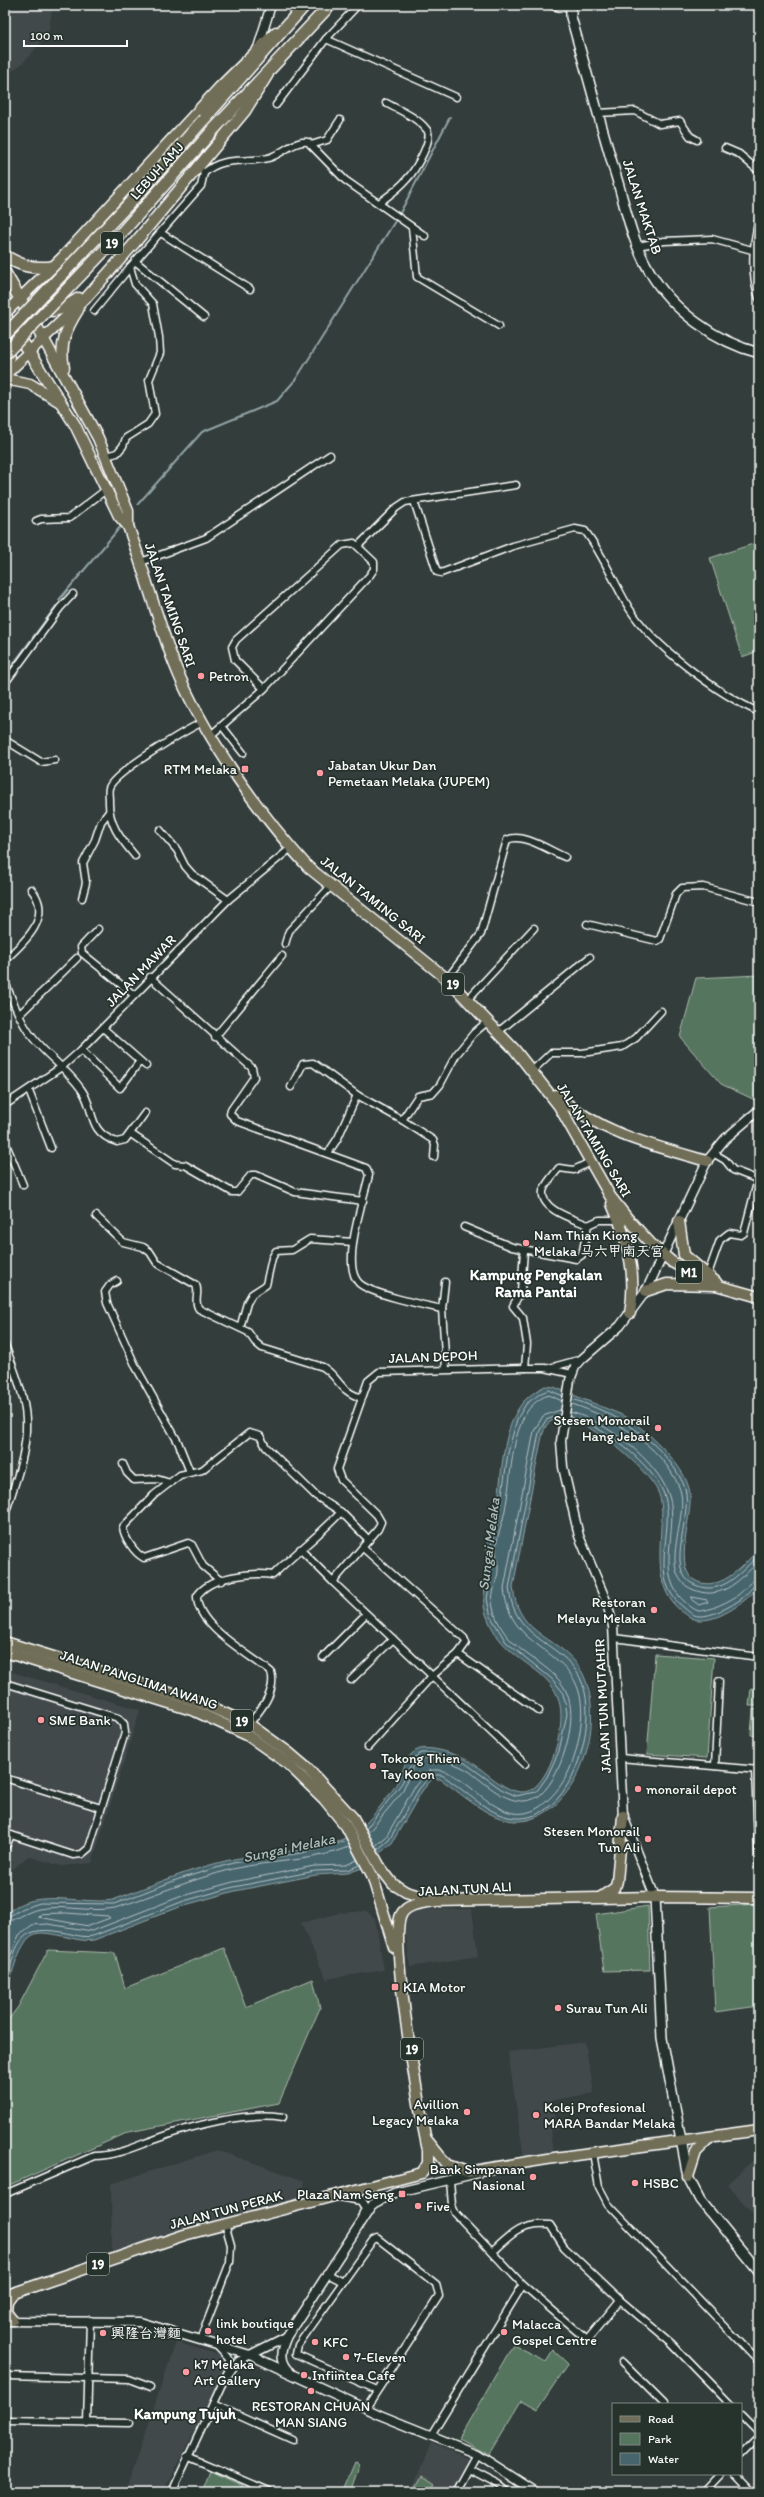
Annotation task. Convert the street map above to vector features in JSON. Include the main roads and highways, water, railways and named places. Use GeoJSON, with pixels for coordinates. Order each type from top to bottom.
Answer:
{"type":"FeatureCollection","features":[{"type":"Feature","properties":{"kind":"highway","name":"LEBUH AMJ"},"geometry":{"type":"LineString","coordinates":[[5,335],[140,192],[305,5]]}},
{"type":"Feature","properties":{"kind":"highway","name":"LEBUH AMJ"},"geometry":{"type":"LineString","coordinates":[[5,354],[124,229],[215,128],[330,5]]}},
{"type":"Feature","properties":{"kind":"highway"},"geometry":{"type":"LineString","coordinates":[[5,256],[18,264],[29,268],[52,267]]}},
{"type":"Feature","properties":{"kind":"highway"},"geometry":{"type":"LineString","coordinates":[[5,273],[43,338]]}},
{"type":"Feature","properties":{"kind":"highway"},"geometry":{"type":"LineString","coordinates":[[5,316],[29,352]]}},
{"type":"Feature","properties":{"kind":"main road","name":"JALAN MAKTAB"},"geometry":{"type":"LineString","coordinates":[[567,6],[638,246],[650,272],[676,304],[719,337],[738,346],[759,353]]}},
{"type":"Feature","properties":{"kind":"main road"},"geometry":{"type":"LineString","coordinates":[[5,313],[64,256],[220,87],[258,49],[296,15]]}},
{"type":"Feature","properties":{"kind":"main road"},"geometry":{"type":"LineString","coordinates":[[5,375],[86,298],[202,170],[245,112],[273,65]]}},
{"type":"Feature","properties":{"kind":"main road"},"geometry":{"type":"LineString","coordinates":[[64,256],[45,296],[46,308],[52,311],[61,309],[96,287]]}},
{"type":"Feature","properties":{"kind":"main road"},"geometry":{"type":"LineString","coordinates":[[65,375],[61,350],[64,339],[68,327],[86,298]]}},
{"type":"Feature","properties":{"kind":"main road","name":"JALAN TAMING SARI"},"geometry":{"type":"LineString","coordinates":[[43,338],[65,375],[106,456],[128,511],[128,526],[174,663],[211,736],[248,792],[291,848],[331,886],[410,947],[447,979],[468,999],[533,1070],[570,1124],[602,1184],[628,1219],[664,1256]]}},
{"type":"Feature","properties":{"kind":"main road"},"geometry":{"type":"LineString","coordinates":[[5,349],[9,357],[5,368]]}},
{"type":"Feature","properties":{"kind":"main road","name":"JALAN TAMING SARI"},"geometry":{"type":"LineString","coordinates":[[29,352],[64,406],[108,489],[119,516],[128,526]]}},
{"type":"Feature","properties":{"kind":"main road"},"geometry":{"type":"LineString","coordinates":[[5,379],[30,384],[64,406]]}},
{"type":"Feature","properties":{"kind":"main road"},"geometry":{"type":"LineString","coordinates":[[541,1081],[567,1105],[600,1127],[638,1142],[710,1157]]}},
{"type":"Feature","properties":{"kind":"main road"},"geometry":{"type":"LineString","coordinates":[[602,1184],[619,1220],[632,1264],[634,1283],[630,1312]]}},
{"type":"Feature","properties":{"kind":"main road"},"geometry":{"type":"LineString","coordinates":[[679,1221],[684,1255],[708,1274],[719,1287]]}},
{"type":"Feature","properties":{"kind":"main road","name":"M1"},"geometry":{"type":"LineString","coordinates":[[664,1256],[682,1268],[719,1287],[759,1297]]}},
{"type":"Feature","properties":{"kind":"main road"},"geometry":{"type":"LineString","coordinates":[[646,1291],[674,1284],[719,1287]]}},
{"type":"Feature","properties":{"kind":"main road","name":"JALAN PANGLIMA AWANG"},"geometry":{"type":"LineString","coordinates":[[5,1642],[199,1702],[249,1724],[288,1752],[308,1769],[355,1820],[380,1867],[398,1888],[436,1901]]}},
{"type":"Feature","properties":{"kind":"main road","name":"JALAN PANGLIMA AWANG"},"geometry":{"type":"LineString","coordinates":[[5,1652],[195,1710],[220,1720],[247,1735],[287,1763],[324,1799],[345,1825],[372,1875],[398,1960]]}},
{"type":"Feature","properties":{"kind":"main road"},"geometry":{"type":"LineString","coordinates":[[601,1898],[615,1888],[617,1881],[623,1816]]}},
{"type":"Feature","properties":{"kind":"main road","name":"JALAN TUN ALI"},"geometry":{"type":"LineString","coordinates":[[425,2137],[398,1960],[398,1928],[401,1914],[409,1907],[436,1901],[655,1897],[759,1898]]}},
{"type":"Feature","properties":{"kind":"main road","name":"JALAN TUN MUTAHIR"},"geometry":{"type":"LineString","coordinates":[[655,1897],[662,2038],[688,2177],[700,2200],[759,2272]]}},
{"type":"Feature","properties":{"kind":"main road"},"geometry":{"type":"LineString","coordinates":[[425,2137],[447,2165],[467,2172],[484,2171],[593,2152],[681,2142],[759,2130]]}},
{"type":"Feature","properties":{"kind":"main road","name":"JALAN TUN PERAK"},"geometry":{"type":"LineString","coordinates":[[8,2295],[184,2235],[422,2173],[428,2163],[425,2137]]}},
{"type":"Feature","properties":{"kind":"main road"},"geometry":{"type":"LineString","coordinates":[[688,2177],[696,2152],[711,2137]]}},
{"type":"Feature","properties":{"kind":"main road"},"geometry":{"type":"LineString","coordinates":[[8,2295],[6,2312],[9,2321]]}},
{"type":"Feature","properties":{"kind":"water","name":"Sungai Melaka"},"geometry":{"type":"Polygon","coordinates":[[[545,1386],[554,1387],[622,1415],[641,1428],[662,1447],[679,1467],[689,1488],[690,1498],[684,1554],[685,1566],[690,1576],[698,1582],[707,1584],[724,1580],[739,1569],[759,1550],[759,1586],[754,1592],[740,1604],[716,1617],[697,1620],[681,1611],[673,1603],[663,1583],[660,1560],[662,1512],[657,1490],[650,1480],[625,1454],[610,1441],[593,1430],[577,1422],[562,1419],[550,1422],[544,1430],[540,1446],[513,1587],[517,1604],[523,1617],[542,1636],[574,1660],[582,1672],[589,1691],[591,1712],[590,1734],[585,1756],[576,1777],[564,1796],[549,1810],[531,1819],[518,1821],[506,1820],[482,1810],[440,1779],[432,1779],[422,1791],[392,1843],[362,1868],[348,1873],[316,1875],[235,1891],[185,1905],[94,1940],[80,1940],[45,1933],[33,1935],[28,1939],[19,1954],[5,1998],[5,1916],[15,1907],[41,1899],[113,1900],[172,1877],[218,1863],[234,1859],[314,1847],[344,1839],[360,1829],[384,1802],[397,1783],[411,1754],[420,1749],[426,1748],[441,1750],[463,1758],[512,1790],[521,1792],[529,1791],[536,1786],[544,1776],[550,1764],[558,1740],[561,1714],[557,1696],[549,1682],[509,1649],[496,1634],[484,1608],[484,1591],[489,1568],[487,1544],[497,1508],[503,1458],[508,1434],[512,1422],[522,1403],[533,1393],[545,1386]]]}},
{"type":"Feature","properties":{"kind":"waterway"},"geometry":{"type":"LineString","coordinates":[[400,213],[450,117]]}},
{"type":"Feature","properties":{"kind":"waterway"},"geometry":{"type":"LineString","coordinates":[[138,504],[202,432],[277,401],[296,379],[397,218]]}},
{"type":"Feature","properties":{"kind":"waterway"},"geometry":{"type":"LineString","coordinates":[[59,600],[121,526]]}},
{"type":"Feature","properties":{"kind":"waterway"},"geometry":{"type":"LineString","coordinates":[[5,675],[56,606]]}},
{"type":"Feature","properties":{"kind":"place","name":"Petron"},"geometry":{"type":"Point","coordinates":[201,676]}},
{"type":"Feature","properties":{"kind":"place","name":"RTM Melaka"},"geometry":{"type":"Point","coordinates":[245,769]}},
{"type":"Feature","properties":{"kind":"place","name":"Jabatan Ukur Dan Pemetaan Melaka (JUPEM)"},"geometry":{"type":"Point","coordinates":[320,773]}},
{"type":"Feature","properties":{"kind":"place","name":"Nam Thian Kiong Melaka 马六甲南天宮"},"geometry":{"type":"Point","coordinates":[526,1243]}},
{"type":"Feature","properties":{"kind":"place","name":"Stesen Monorail Hang Jebat"},"geometry":{"type":"Point","coordinates":[658,1428]}},
{"type":"Feature","properties":{"kind":"place","name":"Restoran Melayu Melaka"},"geometry":{"type":"Point","coordinates":[654,1610]}},
{"type":"Feature","properties":{"kind":"place","name":"SME Bank"},"geometry":{"type":"Point","coordinates":[41,1720]}},
{"type":"Feature","properties":{"kind":"place","name":"Tokong Thien Tay Koon"},"geometry":{"type":"Point","coordinates":[373,1766]}},
{"type":"Feature","properties":{"kind":"place","name":"monorail depot"},"geometry":{"type":"Point","coordinates":[638,1789]}},
{"type":"Feature","properties":{"kind":"place","name":"Stesen Monorail Tun Ali"},"geometry":{"type":"Point","coordinates":[648,1839]}},
{"type":"Feature","properties":{"kind":"place","name":"KIA Motor"},"geometry":{"type":"Point","coordinates":[395,1987]}},
{"type":"Feature","properties":{"kind":"place","name":"Surau Tun Ali"},"geometry":{"type":"Point","coordinates":[558,2008]}},
{"type":"Feature","properties":{"kind":"place","name":"Avillion Legacy Melaka"},"geometry":{"type":"Point","coordinates":[467,2112]}},
{"type":"Feature","properties":{"kind":"place","name":"Kolej Profesional MARA Bandar Melaka"},"geometry":{"type":"Point","coordinates":[536,2115]}},
{"type":"Feature","properties":{"kind":"place","name":"Bank Simpanan Nasional"},"geometry":{"type":"Point","coordinates":[533,2177]}},
{"type":"Feature","properties":{"kind":"place","name":"HSBC"},"geometry":{"type":"Point","coordinates":[635,2183]}},
{"type":"Feature","properties":{"kind":"place","name":"Plaza Nam Seng"},"geometry":{"type":"Point","coordinates":[402,2194]}},
{"type":"Feature","properties":{"kind":"place","name":"Five"},"geometry":{"type":"Point","coordinates":[418,2206]}},
{"type":"Feature","properties":{"kind":"place","name":"link boutique hotel"},"geometry":{"type":"Point","coordinates":[208,2331]}},
{"type":"Feature","properties":{"kind":"place","name":"Malacca Gospel Centre"},"geometry":{"type":"Point","coordinates":[504,2332]}},
{"type":"Feature","properties":{"kind":"place","name":"興隆台灣麵"},"geometry":{"type":"Point","coordinates":[103,2333]}},
{"type":"Feature","properties":{"kind":"place","name":"KFC"},"geometry":{"type":"Point","coordinates":[315,2342]}},
{"type":"Feature","properties":{"kind":"place","name":"7-Eleven"},"geometry":{"type":"Point","coordinates":[346,2357]}},
{"type":"Feature","properties":{"kind":"place","name":"k7 Melaka Art Gallery"},"geometry":{"type":"Point","coordinates":[186,2372]}},
{"type":"Feature","properties":{"kind":"place","name":"Infiintea Cafe"},"geometry":{"type":"Point","coordinates":[304,2375]}},
{"type":"Feature","properties":{"kind":"place","name":"RESTORAN CHUAN MAN SIANG"},"geometry":{"type":"Point","coordinates":[311,2391]}},
{"type":"Feature","properties":{"kind":"district","name":"Kampung Pengkalan Rama Pantai"},"geometry":{"type":"Point","coordinates":[536,1284]}},
{"type":"Feature","properties":{"kind":"district","name":"Kampung Tujuh"},"geometry":{"type":"Point","coordinates":[185,2414]}}]}
